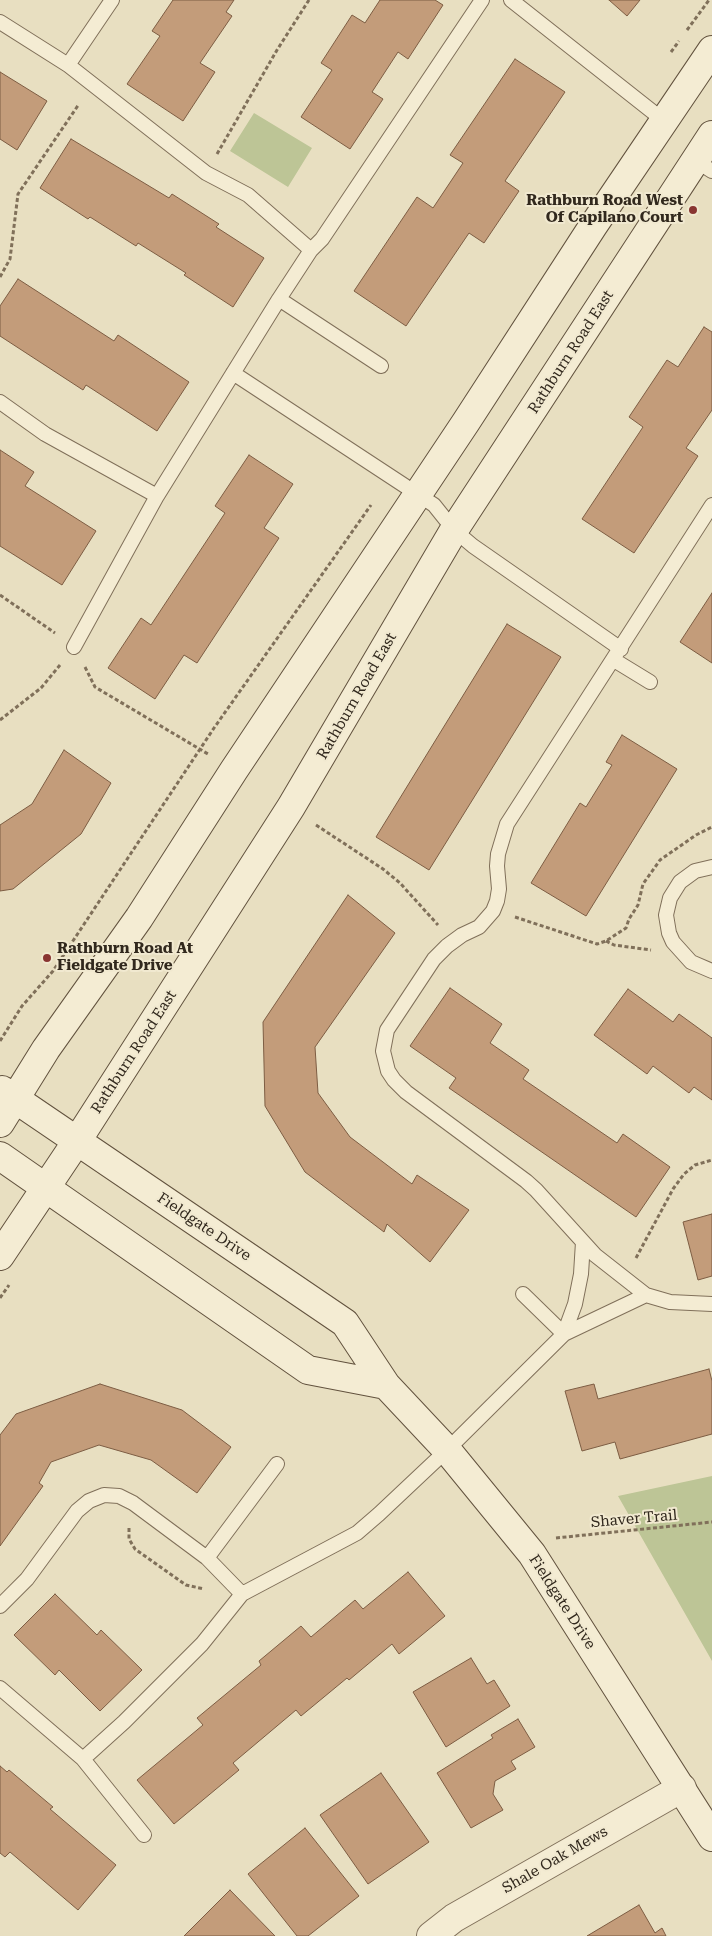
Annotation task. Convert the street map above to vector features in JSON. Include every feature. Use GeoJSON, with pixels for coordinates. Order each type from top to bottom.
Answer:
{"type":"FeatureCollection","features":[{"type":"Feature","properties":{"kind":"street"},"geometry":{"type":"LineString","coordinates":[[0,1123],[8,1094],[46,1049],[138,918],[663,120],[712,50]]}},
{"type":"Feature","properties":{"kind":"street","name":"Rathburn Road East"},"geometry":{"type":"LineString","coordinates":[[0,1256],[77,1141],[291,807],[454,530],[704,165],[712,134]]}},
{"type":"Feature","properties":{"kind":"street","name":"Fieldgate Drive"},"geometry":{"type":"LineString","coordinates":[[8,1094],[345,1323],[386,1385],[447,1450],[532,1554],[712,1837]]}},
{"type":"Feature","properties":{"kind":"street"},"geometry":{"type":"LineString","coordinates":[[0,1156],[308,1370],[386,1385]]}},
{"type":"Feature","properties":{"kind":"street","name":"Shale Oak Mews"},"geometry":{"type":"LineString","coordinates":[[431,1936],[454,1918],[682,1788]]}},
{"type":"Feature","properties":{"kind":"lane"},"geometry":{"type":"LineString","coordinates":[[68,65],[112,0]]}},
{"type":"Feature","properties":{"kind":"lane"},"geometry":{"type":"LineString","coordinates":[[74,647],[157,496],[279,299],[311,250],[322,239],[482,0]]}},
{"type":"Feature","properties":{"kind":"lane"},"geometry":{"type":"LineString","coordinates":[[511,0],[663,120]]}},
{"type":"Feature","properties":{"kind":"lane"},"geometry":{"type":"LineString","coordinates":[[0,22],[68,65],[206,173],[248,195],[311,250]]}},
{"type":"Feature","properties":{"kind":"lane"},"geometry":{"type":"LineString","coordinates":[[279,299],[380,366]]}},
{"type":"Feature","properties":{"kind":"lane"},"geometry":{"type":"LineString","coordinates":[[233,373],[434,505],[454,530],[617,654],[650,682]]}},
{"type":"Feature","properties":{"kind":"lane"},"geometry":{"type":"LineString","coordinates":[[0,402],[45,434],[157,496]]}},
{"type":"Feature","properties":{"kind":"lane"},"geometry":{"type":"LineString","coordinates":[[712,505],[507,824],[498,854],[499,889],[494,909],[479,928],[462,935],[449,944],[434,959],[387,1030],[383,1051],[388,1071],[406,1092],[531,1186],[595,1255],[622,1277],[646,1295],[670,1302],[712,1304]]}},
{"type":"Feature","properties":{"kind":"lane"},"geometry":{"type":"LineString","coordinates":[[712,866],[694,871],[680,882],[670,898],[666,916],[669,933],[673,942],[691,962],[712,971]]}},
{"type":"Feature","properties":{"kind":"lane"},"geometry":{"type":"LineString","coordinates":[[564,1334],[575,1304],[581,1274],[583,1242]]}},
{"type":"Feature","properties":{"kind":"lane"},"geometry":{"type":"LineString","coordinates":[[523,1294],[564,1334]]}},
{"type":"Feature","properties":{"kind":"lane"},"geometry":{"type":"LineString","coordinates":[[83,1759],[124,1722],[202,1644],[242,1594],[357,1532],[447,1450],[564,1334],[646,1295]]}},
{"type":"Feature","properties":{"kind":"lane"},"geometry":{"type":"LineString","coordinates":[[206,1558],[277,1464]]}},
{"type":"Feature","properties":{"kind":"lane"},"geometry":{"type":"LineString","coordinates":[[0,1606],[27,1579],[82,1505],[96,1498],[111,1495],[126,1499],[206,1558],[242,1594]]}},
{"type":"Feature","properties":{"kind":"lane"},"geometry":{"type":"LineString","coordinates":[[0,1688],[83,1759],[144,1835]]}},
{"type":"Feature","properties":{"kind":"path"},"geometry":{"type":"LineString","coordinates":[[206,173],[276,50],[309,0]]}},
{"type":"Feature","properties":{"kind":"path"},"geometry":{"type":"LineString","coordinates":[[686,30],[709,0]]}},
{"type":"Feature","properties":{"kind":"path"},"geometry":{"type":"LineString","coordinates":[[670,53],[681,38]]}},
{"type":"Feature","properties":{"kind":"path"},"geometry":{"type":"LineString","coordinates":[[0,277],[10,259],[18,194],[92,84]]}},
{"type":"Feature","properties":{"kind":"path"},"geometry":{"type":"LineString","coordinates":[[0,1041],[22,1006],[53,971],[200,750],[391,477]]}},
{"type":"Feature","properties":{"kind":"path"},"geometry":{"type":"LineString","coordinates":[[0,595],[74,647],[95,687],[234,770]]}},
{"type":"Feature","properties":{"kind":"path"},"geometry":{"type":"LineString","coordinates":[[0,720],[41,688],[74,647]]}},
{"type":"Feature","properties":{"kind":"path"},"geometry":{"type":"LineString","coordinates":[[291,807],[325,832],[383,869],[400,883],[439,926],[449,944]]}},
{"type":"Feature","properties":{"kind":"path"},"geometry":{"type":"LineString","coordinates":[[494,909],[597,944],[606,941],[626,928],[629,919],[638,905],[643,884],[660,860],[696,835],[712,827]]}},
{"type":"Feature","properties":{"kind":"path"},"geometry":{"type":"LineString","coordinates":[[606,941],[614,945],[651,950],[673,942]]}},
{"type":"Feature","properties":{"kind":"path"},"geometry":{"type":"LineString","coordinates":[[622,1277],[638,1255],[673,1189],[684,1174],[695,1165],[712,1160]]}},
{"type":"Feature","properties":{"kind":"path"},"geometry":{"type":"LineString","coordinates":[[139,1508],[128,1527],[129,1539],[135,1549],[186,1585],[203,1589],[227,1579]]}},
{"type":"Feature","properties":{"kind":"path","name":"Shaver Trail"},"geometry":{"type":"LineString","coordinates":[[559,1536],[672,1528],[712,1522]]}},
{"type":"Feature","properties":{"kind":"green space"},"geometry":{"type":"Polygon","coordinates":[[[254,113],[312,148],[288,187],[230,151],[254,113]]]}},
{"type":"Feature","properties":{"kind":"green space"},"geometry":{"type":"Polygon","coordinates":[[[712,1476],[712,1661],[618,1496],[712,1476]]]}},
{"type":"Feature","properties":{"kind":"building"},"geometry":{"type":"Polygon","coordinates":[[[173,0],[234,0],[226,12],[232,16],[200,63],[215,72],[183,121],[127,84],[160,36],[152,31],[173,0]]]}},
{"type":"Feature","properties":{"kind":"building"},"geometry":{"type":"Polygon","coordinates":[[[380,0],[435,0],[443,5],[408,59],[398,52],[372,92],[383,99],[350,149],[301,117],[332,70],[321,63],[352,15],[365,23],[380,0]]]}},
{"type":"Feature","properties":{"kind":"building"},"geometry":{"type":"Polygon","coordinates":[[[609,0],[640,0],[627,16],[609,0]]]}},
{"type":"Feature","properties":{"kind":"building"},"geometry":{"type":"Polygon","coordinates":[[[515,59],[565,92],[505,181],[519,191],[484,243],[469,233],[406,326],[354,291],[417,197],[433,208],[463,163],[450,155],[515,59]]]}},
{"type":"Feature","properties":{"kind":"building"},"geometry":{"type":"Polygon","coordinates":[[[0,72],[47,101],[17,150],[0,139],[0,72]]]}},
{"type":"Feature","properties":{"kind":"building"},"geometry":{"type":"Polygon","coordinates":[[[71,139],[169,198],[172,194],[219,224],[216,227],[264,258],[233,307],[184,275],[186,273],[138,243],[136,246],[90,217],[88,219],[40,188],[71,139]]]}},
{"type":"Feature","properties":{"kind":"building"},"geometry":{"type":"Polygon","coordinates":[[[18,279],[114,341],[118,335],[189,382],[157,431],[86,385],[83,390],[0,336],[0,306],[18,279]]]}},
{"type":"Feature","properties":{"kind":"building"},"geometry":{"type":"Polygon","coordinates":[[[704,327],[712,332],[712,410],[686,448],[698,456],[634,553],[582,519],[643,427],[629,417],[667,360],[678,367],[704,327]]]}},
{"type":"Feature","properties":{"kind":"building"},"geometry":{"type":"Polygon","coordinates":[[[0,450],[34,472],[25,486],[96,531],[62,585],[0,546],[0,450]]]}},
{"type":"Feature","properties":{"kind":"building"},"geometry":{"type":"Polygon","coordinates":[[[249,455],[293,484],[264,528],[279,538],[197,663],[184,655],[155,699],[108,668],[141,618],[151,625],[225,513],[215,506],[249,455]]]}},
{"type":"Feature","properties":{"kind":"building"},"geometry":{"type":"Polygon","coordinates":[[[712,593],[712,663],[680,642],[712,593]]]}},
{"type":"Feature","properties":{"kind":"building"},"geometry":{"type":"Polygon","coordinates":[[[507,624],[561,657],[429,870],[376,837],[507,624]]]}},
{"type":"Feature","properties":{"kind":"building"},"geometry":{"type":"Polygon","coordinates":[[[622,735],[677,769],[586,916],[531,883],[580,803],[586,807],[612,765],[606,762],[622,735]]]}},
{"type":"Feature","properties":{"kind":"building"},"geometry":{"type":"Polygon","coordinates":[[[64,750],[111,783],[81,834],[13,889],[0,891],[0,825],[32,804],[64,750]]]}},
{"type":"Feature","properties":{"kind":"building"},"geometry":{"type":"Polygon","coordinates":[[[348,895],[395,933],[315,1047],[318,1093],[350,1137],[412,1184],[417,1175],[469,1210],[430,1262],[387,1224],[384,1232],[305,1172],[265,1106],[263,1022],[348,895]]]}},
{"type":"Feature","properties":{"kind":"building"},"geometry":{"type":"Polygon","coordinates":[[[450,988],[502,1024],[490,1043],[529,1070],[523,1079],[617,1143],[623,1134],[670,1167],[636,1217],[449,1088],[456,1078],[410,1046],[450,988]]]}},
{"type":"Feature","properties":{"kind":"building"},"geometry":{"type":"Polygon","coordinates":[[[628,989],[673,1022],[679,1014],[712,1038],[712,1100],[694,1087],[689,1093],[653,1066],[647,1074],[594,1035],[628,989]]]}},
{"type":"Feature","properties":{"kind":"building"},"geometry":{"type":"Polygon","coordinates":[[[712,1214],[712,1276],[698,1280],[683,1222],[712,1214]]]}},
{"type":"Feature","properties":{"kind":"building"},"geometry":{"type":"Polygon","coordinates":[[[709,1369],[712,1381],[712,1434],[620,1459],[615,1442],[582,1451],[565,1391],[594,1384],[598,1399],[709,1369]]]}},
{"type":"Feature","properties":{"kind":"building"},"geometry":{"type":"Polygon","coordinates":[[[100,1384],[182,1410],[231,1447],[197,1493],[151,1460],[99,1445],[51,1462],[39,1483],[43,1486],[0,1546],[0,1435],[16,1414],[100,1384]]]}},
{"type":"Feature","properties":{"kind":"building"},"geometry":{"type":"Polygon","coordinates":[[[408,1572],[445,1616],[399,1654],[392,1644],[349,1680],[347,1678],[301,1716],[296,1710],[233,1763],[239,1770],[174,1824],[137,1780],[203,1725],[197,1718],[261,1665],[259,1661],[301,1626],[311,1637],[355,1600],[363,1609],[408,1572]]]}},
{"type":"Feature","properties":{"kind":"building"},"geometry":{"type":"Polygon","coordinates":[[[55,1594],[97,1635],[101,1630],[142,1670],[100,1711],[59,1670],[55,1675],[14,1635],[55,1594]]]}},
{"type":"Feature","properties":{"kind":"building"},"geometry":{"type":"Polygon","coordinates":[[[471,1658],[487,1684],[494,1680],[510,1706],[446,1747],[413,1692],[471,1658]]]}},
{"type":"Feature","properties":{"kind":"building"},"geometry":{"type":"Polygon","coordinates":[[[518,1719],[535,1747],[511,1761],[516,1769],[495,1781],[493,1794],[503,1810],[471,1828],[437,1773],[493,1738],[491,1735],[518,1719]]]}},
{"type":"Feature","properties":{"kind":"building"},"geometry":{"type":"Polygon","coordinates":[[[0,1766],[7,1772],[9,1770],[53,1807],[50,1809],[116,1865],[78,1910],[10,1852],[5,1857],[0,1853],[0,1766]]]}},
{"type":"Feature","properties":{"kind":"building"},"geometry":{"type":"Polygon","coordinates":[[[381,1773],[429,1842],[368,1884],[320,1815],[381,1773]]]}},
{"type":"Feature","properties":{"kind":"building"},"geometry":{"type":"Polygon","coordinates":[[[305,1828],[359,1896],[308,1936],[297,1936],[248,1874],[305,1828]]]}},
{"type":"Feature","properties":{"kind":"building"},"geometry":{"type":"Polygon","coordinates":[[[230,1890],[275,1936],[184,1936],[230,1890]]]}},
{"type":"Feature","properties":{"kind":"building"},"geometry":{"type":"Polygon","coordinates":[[[639,1905],[655,1933],[662,1928],[666,1936],[587,1936],[639,1905]]]}},
{"type":"Feature","properties":{"kind":"place","name":"Rathburn Road West Of Capilano Court"},"geometry":{"type":"Point","coordinates":[693,210]}},
{"type":"Feature","properties":{"kind":"place","name":"Rathburn Road At Fieldgate Drive"},"geometry":{"type":"Point","coordinates":[47,958]}}]}
